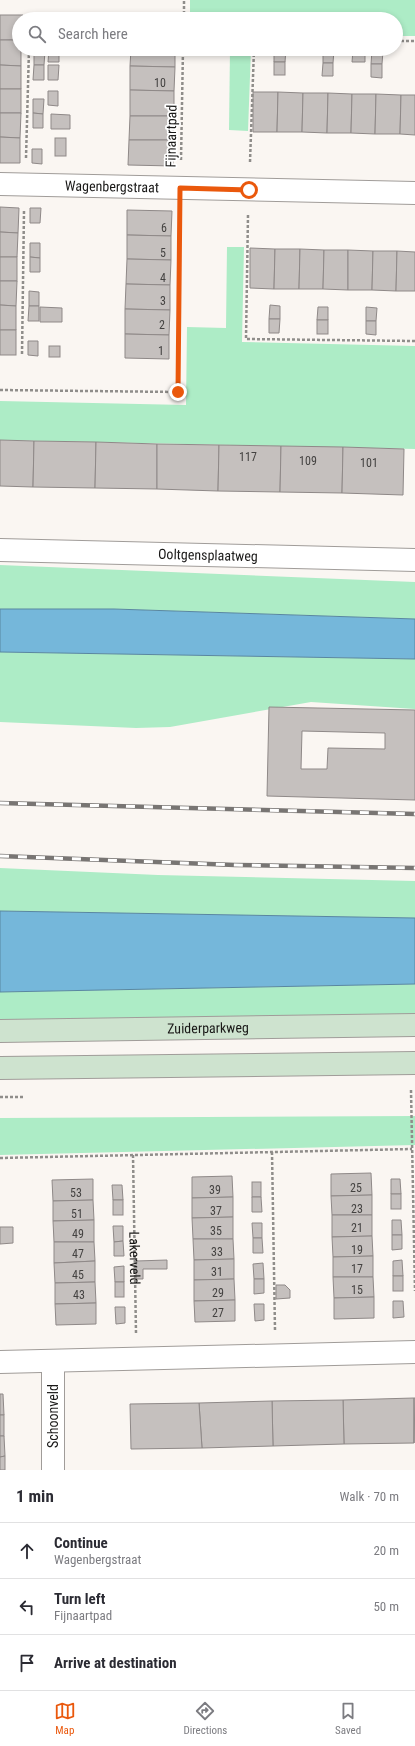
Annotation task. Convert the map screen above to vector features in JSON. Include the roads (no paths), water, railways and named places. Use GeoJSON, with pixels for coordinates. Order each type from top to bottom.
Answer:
{"type":"FeatureCollection","features":[{"type":"Feature","properties":{"kind":"main road","name":"Zuiderparkweg"},"geometry":{"type":"LineString","coordinates":[[0,1031],[415,1025]]}},
{"type":"Feature","properties":{"kind":"main road"},"geometry":{"type":"LineString","coordinates":[[0,1068],[415,1063]]}},
{"type":"Feature","properties":{"kind":"street","name":"Wagenbergstraat"},"geometry":{"type":"LineString","coordinates":[[0,184],[415,193]]}},
{"type":"Feature","properties":{"kind":"street","name":"Ooltgensplaatweg"},"geometry":{"type":"LineString","coordinates":[[0,550],[415,560]]}},
{"type":"Feature","properties":{"kind":"street"},"geometry":{"type":"LineString","coordinates":[[0,1362],[136,1360],[415,1352]]}},
{"type":"Feature","properties":{"kind":"street","name":"Schoonveld"},"geometry":{"type":"LineString","coordinates":[[53,1362],[53,1470]]}},
{"type":"Feature","properties":{"kind":"water"},"geometry":{"type":"Polygon","coordinates":[[[0,609],[114,609],[415,619],[415,659],[0,652],[0,609]]]}},
{"type":"Feature","properties":{"kind":"water"},"geometry":{"type":"Polygon","coordinates":[[[0,911],[415,918],[415,984],[0,992],[0,911]]]}},
{"type":"Feature","properties":{"kind":"railway"},"geometry":{"type":"LineString","coordinates":[[0,803],[415,814]]}},
{"type":"Feature","properties":{"kind":"railway"},"geometry":{"type":"LineString","coordinates":[[0,856],[235,865],[415,868]]}}]}
